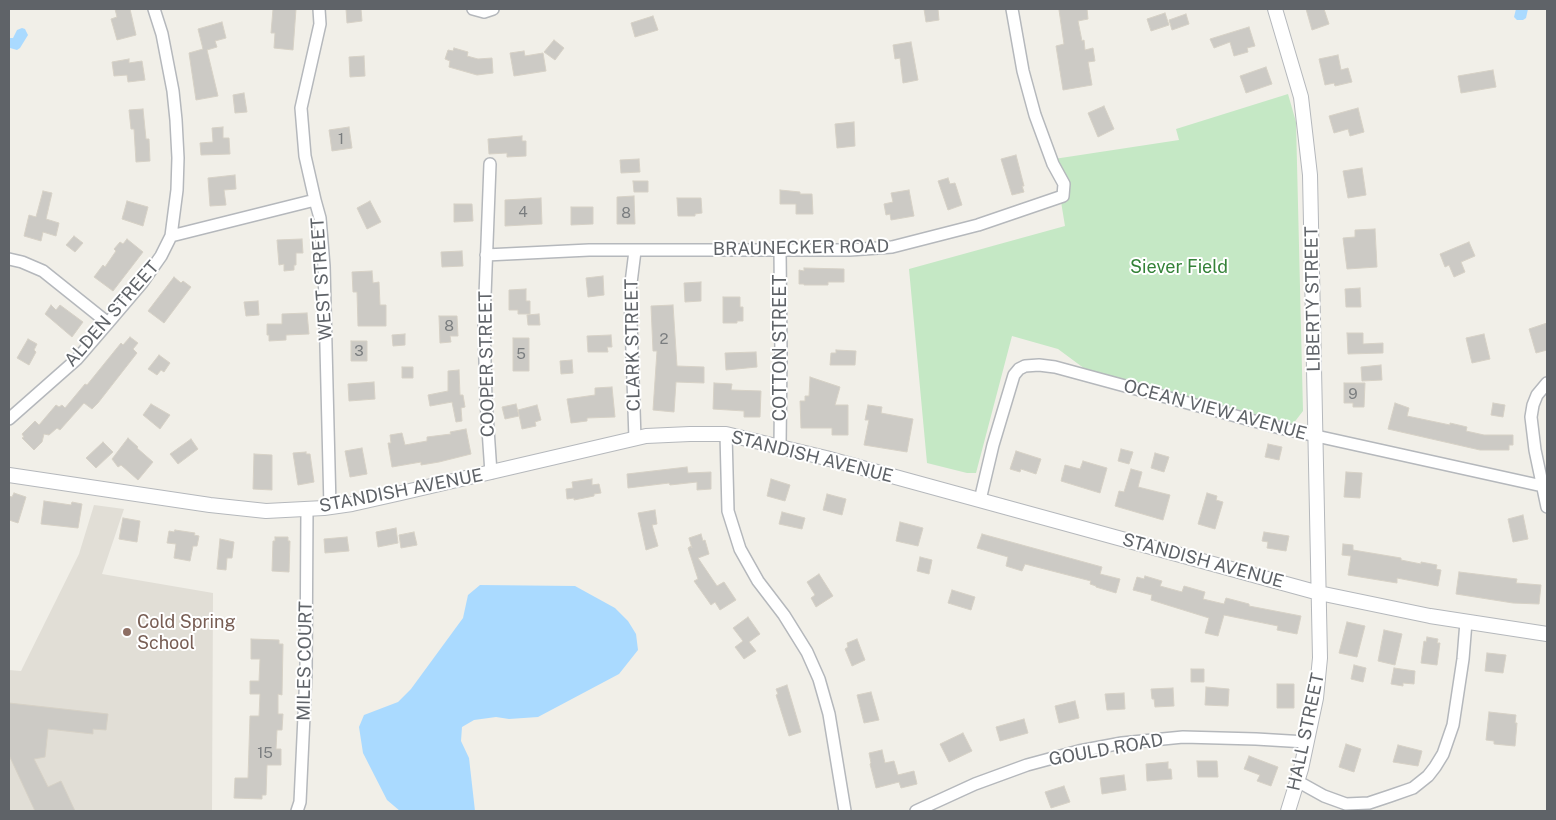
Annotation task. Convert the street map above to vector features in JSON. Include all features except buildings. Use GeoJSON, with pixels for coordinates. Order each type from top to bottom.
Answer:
{"type":"FeatureCollection","features":[{"type":"Feature","properties":{"kind":"street","name":"ALDEN STREET"},"geometry":{"type":"LineString","coordinates":[[9,419],[77,359],[142,284],[162,256],[171,236],[177,190],[176,120],[173,91],[162,34],[154,9]]}},
{"type":"Feature","properties":{"kind":"street"},"geometry":{"type":"LineString","coordinates":[[314,200],[305,156],[301,108],[320,24],[319,9]]}},
{"type":"Feature","properties":{"kind":"street"},"geometry":{"type":"LineString","coordinates":[[473,9],[484,12],[493,9]]}},
{"type":"Feature","properties":{"kind":"street","name":"BRAUNECKER ROAD"},"geometry":{"type":"LineString","coordinates":[[486,255],[589,250],[850,250],[892,247],[978,225],[1064,196],[1064,184],[1053,164],[1034,114],[1025,80],[1012,9]]}},
{"type":"Feature","properties":{"kind":"street","name":"LIBERTY STREET"},"geometry":{"type":"LineString","coordinates":[[1275,9],[1301,97],[1310,174],[1319,593]]}},
{"type":"Feature","properties":{"kind":"street","name":"COOPER STREET"},"geometry":{"type":"LineString","coordinates":[[490,164],[484,322],[491,473]]}},
{"type":"Feature","properties":{"kind":"street","name":"WEST STREET"},"geometry":{"type":"LineString","coordinates":[[171,236],[314,200],[320,218],[324,266],[330,507]]}},
{"type":"Feature","properties":{"kind":"street","name":"COTTON STREET"},"geometry":{"type":"LineString","coordinates":[[780,249],[780,446]]}},
{"type":"Feature","properties":{"kind":"street","name":"CLARK STREET"},"geometry":{"type":"LineString","coordinates":[[634,251],[630,291],[635,439]]}},
{"type":"Feature","properties":{"kind":"street"},"geometry":{"type":"LineString","coordinates":[[9,259],[43,271],[108,323]]}},
{"type":"Feature","properties":{"kind":"street","name":"OCEAN VIEW AVENUE"},"geometry":{"type":"LineString","coordinates":[[980,500],[993,446],[1014,375],[1025,366],[1039,365],[1055,367],[1280,428],[1545,487]]}},
{"type":"Feature","properties":{"kind":"street"},"geometry":{"type":"LineString","coordinates":[[1547,383],[1537,394],[1531,417],[1535,450],[1545,487],[1547,507]]}},
{"type":"Feature","properties":{"kind":"street"},"geometry":{"type":"LineString","coordinates":[[726,434],[728,511],[740,549],[758,581],[784,616],[807,652],[819,679],[830,723],[845,811]]}},
{"type":"Feature","properties":{"kind":"street","name":"STANDISH AVENUE"},"geometry":{"type":"LineString","coordinates":[[9,475],[210,505],[266,511],[307,509],[352,504],[646,436],[726,434],[780,446],[1319,593],[1466,622],[1547,634]]}},
{"type":"Feature","properties":{"kind":"street","name":"MILES COURT"},"geometry":{"type":"LineString","coordinates":[[297,811],[300,802],[306,673],[307,509]]}},
{"type":"Feature","properties":{"kind":"street","name":"HALL STREET"},"geometry":{"type":"LineString","coordinates":[[1288,811],[1297,781],[1316,698],[1320,658],[1319,593]]}},
{"type":"Feature","properties":{"kind":"street"},"geometry":{"type":"LineString","coordinates":[[1297,781],[1324,796],[1346,804],[1369,803],[1390,796],[1413,788],[1428,776],[1443,754],[1453,726],[1464,659],[1466,622]]}},
{"type":"Feature","properties":{"kind":"street","name":"GOULD ROAD"},"geometry":{"type":"LineString","coordinates":[[916,811],[975,784],[1027,765],[1088,749],[1122,743],[1183,737],[1306,742]]}},
{"type":"Feature","properties":{"kind":"shaded area","name":"Cold Spring School"},"geometry":{"type":"Polygon","coordinates":[[[94,505],[124,509],[102,574],[213,593],[212,811],[9,811],[9,670],[21,671],[79,554],[94,505]]]}},
{"type":"Feature","properties":{"kind":"green space","name":"Siever Field"},"geometry":{"type":"Polygon","coordinates":[[[1288,94],[1296,122],[1303,411],[1293,424],[1085,369],[1058,349],[1012,336],[976,473],[967,473],[927,463],[909,269],[1065,226],[1054,159],[1179,140],[1176,129],[1288,94]]]}},
{"type":"Feature","properties":{"kind":"water"},"geometry":{"type":"Polygon","coordinates":[[[1516,9],[1528,9],[1526,18],[1517,20],[1514,17],[1516,9]]]}},
{"type":"Feature","properties":{"kind":"water"},"geometry":{"type":"Polygon","coordinates":[[[25,29],[28,35],[20,48],[17,50],[10,48],[9,38],[13,38],[17,30],[25,29]]]}},
{"type":"Feature","properties":{"kind":"water"},"geometry":{"type":"Polygon","coordinates":[[[480,585],[575,586],[615,608],[628,621],[636,634],[638,650],[619,674],[538,717],[509,719],[496,717],[474,720],[462,727],[461,741],[469,758],[475,811],[400,811],[387,800],[363,753],[359,727],[364,715],[398,702],[411,689],[463,618],[468,595],[480,585]]]}},
{"type":"Feature","properties":{"kind":"place","name":"Cold Spring School"},"geometry":{"type":"Point","coordinates":[127,632]}}]}
